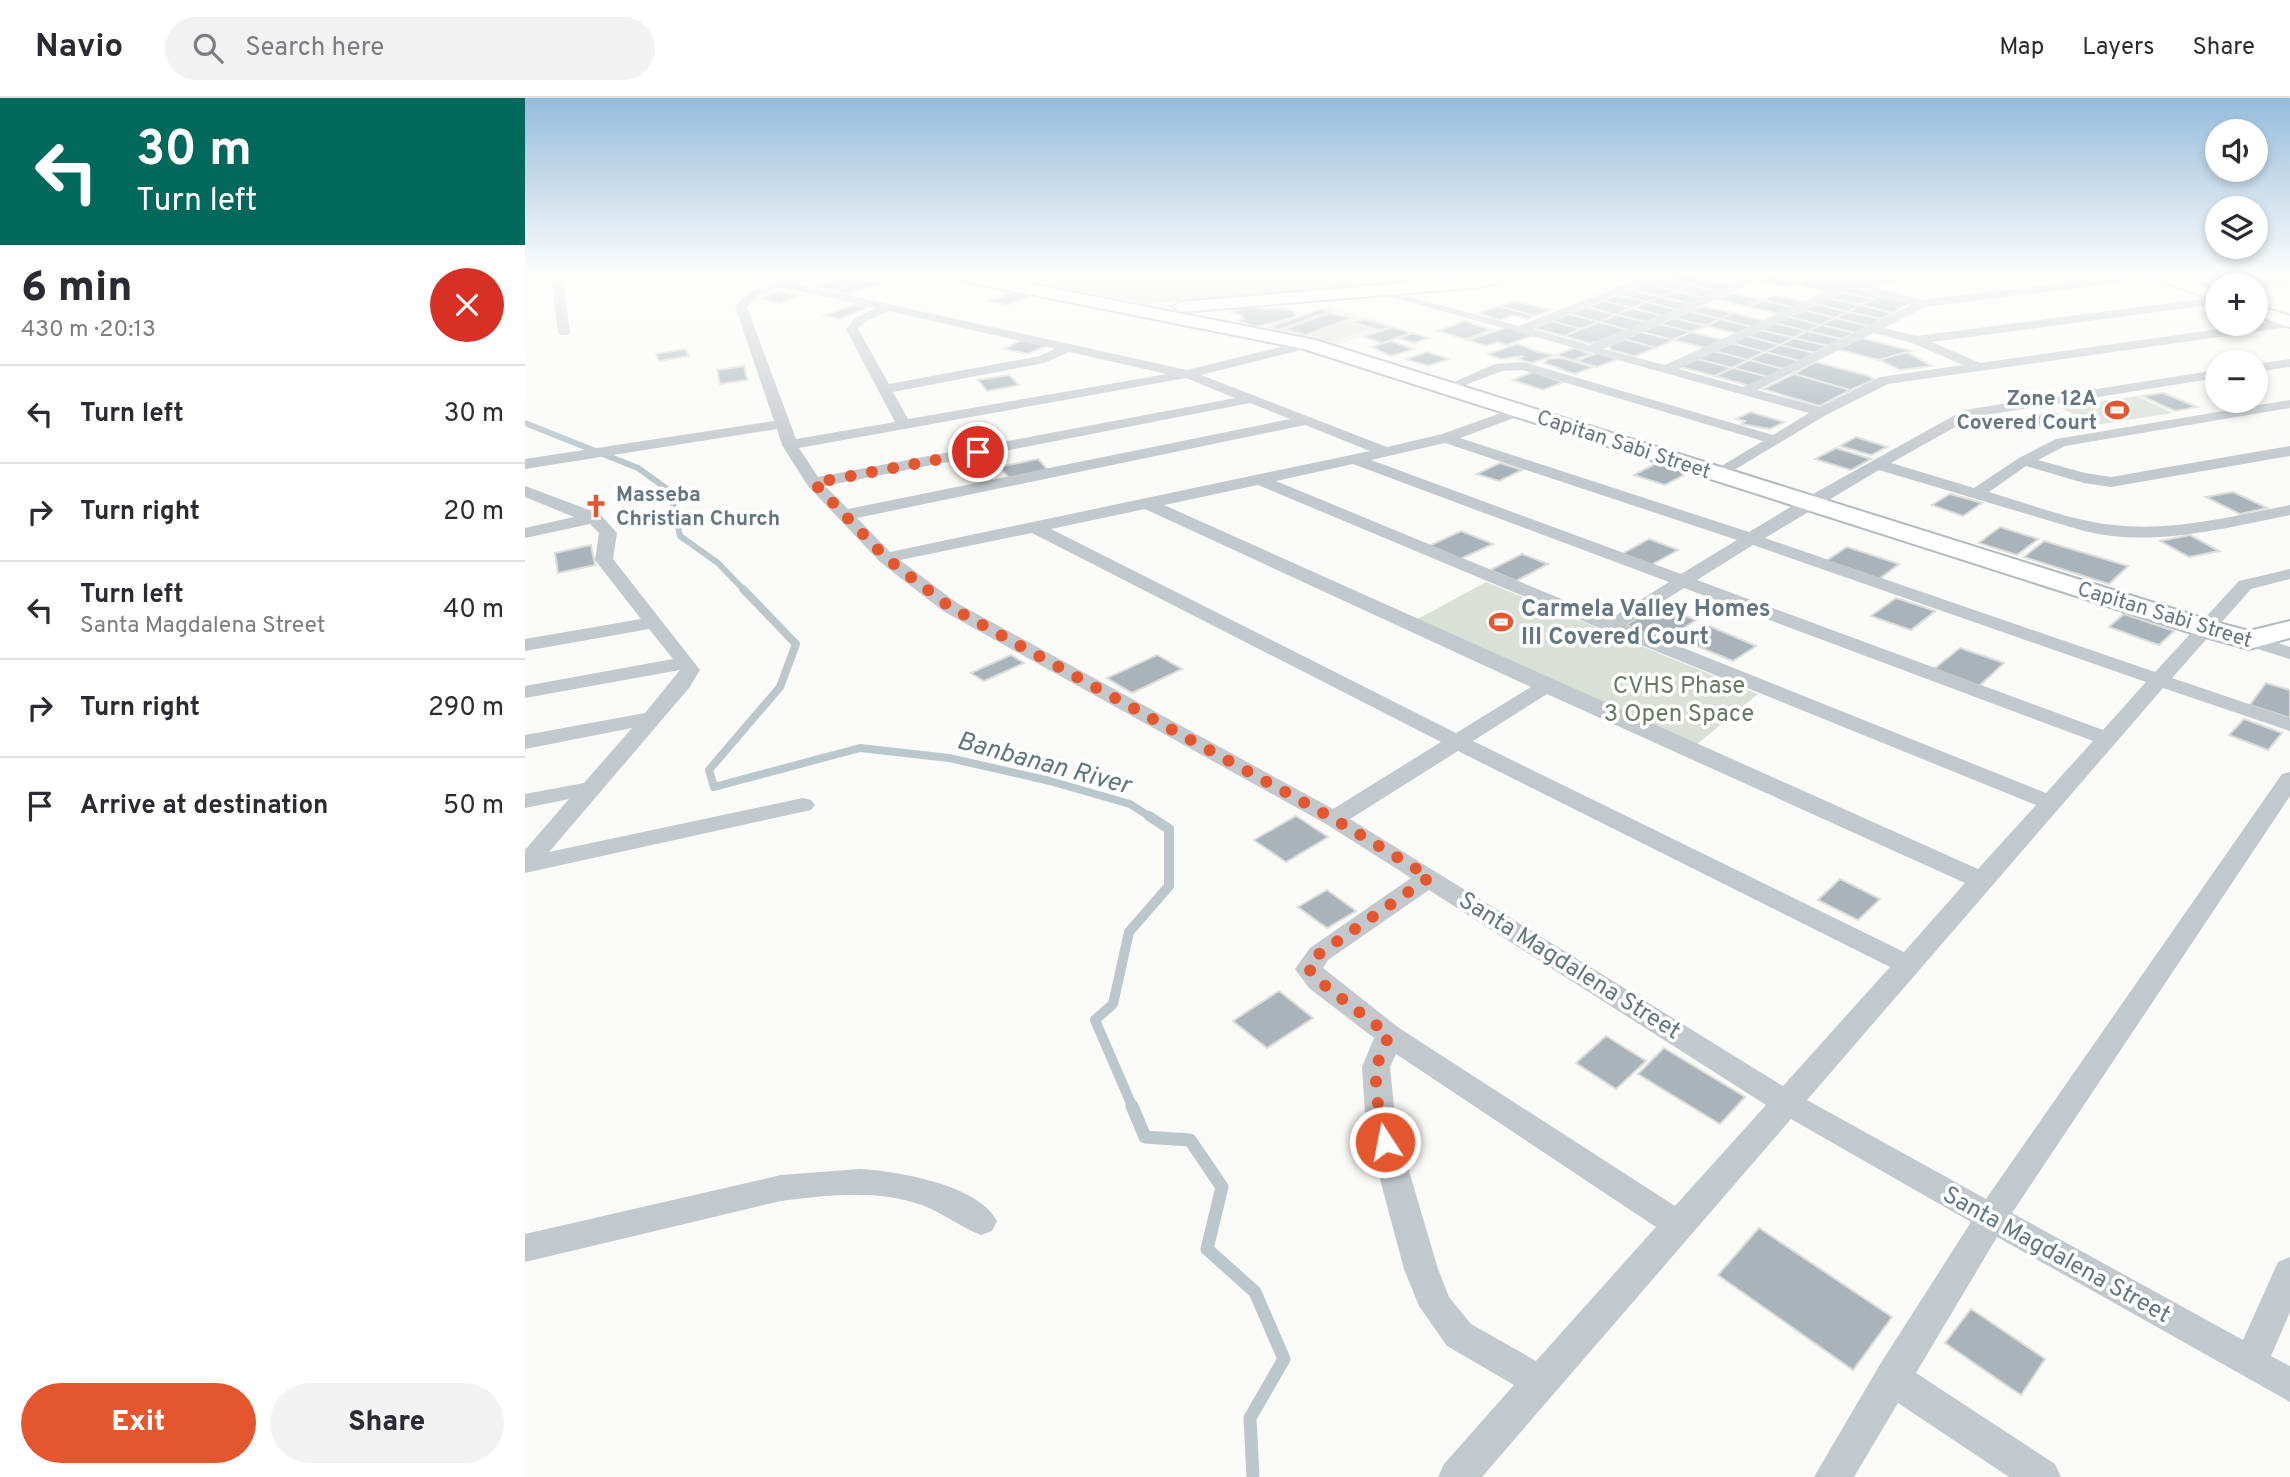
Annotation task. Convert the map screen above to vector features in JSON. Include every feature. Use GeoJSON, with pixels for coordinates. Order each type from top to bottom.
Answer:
{"type":"FeatureCollection","features":[{"type":"Feature","properties":{"kind":"street","name":"Santa Magdalena Street"},"geometry":{"type":"LineString","coordinates":[[752,337],[790,445],[814,483],[886,558],[950,607],[1334,819],[1787,1102],[2290,1385]]}},
{"type":"Feature","properties":{"kind":"street"},"geometry":{"type":"LineString","coordinates":[[857,337],[903,423]]}},
{"type":"Feature","properties":{"kind":"street"},"geometry":{"type":"LineString","coordinates":[[1025,337],[1187,374],[1387,452]]}},
{"type":"Feature","properties":{"kind":"street","name":"Capitan Sabi Street"},"geometry":{"type":"LineString","coordinates":[[1275,337],[1308,344],[1447,387],[2290,653]]}},
{"type":"Feature","properties":{"kind":"street"},"geometry":{"type":"LineString","coordinates":[[1551,337],[1821,412]]}},
{"type":"Feature","properties":{"kind":"street"},"geometry":{"type":"LineString","coordinates":[[1591,349],[1618,337]]}},
{"type":"Feature","properties":{"kind":"street"},"geometry":{"type":"LineString","coordinates":[[1667,370],[1737,337]]}},
{"type":"Feature","properties":{"kind":"street"},"geometry":{"type":"LineString","coordinates":[[1745,391],[1857,337]]}},
{"type":"Feature","properties":{"kind":"street"},"geometry":{"type":"LineString","coordinates":[[1907,337],[1977,366]]}},
{"type":"Feature","properties":{"kind":"street"},"geometry":{"type":"LineString","coordinates":[[1917,340],[1936,337]]}},
{"type":"Feature","properties":{"kind":"street"},"geometry":{"type":"LineString","coordinates":[[1719,474],[1821,412],[1885,380],[2181,337]]}},
{"type":"Feature","properties":{"kind":"street"},"geometry":{"type":"LineString","coordinates":[[790,445],[1187,374],[1308,344]]}},
{"type":"Feature","properties":{"kind":"street"},"geometry":{"type":"LineString","coordinates":[[886,389],[1044,359],[1069,347]]}},
{"type":"Feature","properties":{"kind":"street"},"geometry":{"type":"LineString","coordinates":[[2268,366],[2290,363]]}},
{"type":"Feature","properties":{"kind":"street"},"geometry":{"type":"LineString","coordinates":[[1447,387],[1506,365],[1523,366],[1775,440]]}},
{"type":"Feature","properties":{"kind":"street"},"geometry":{"type":"LineString","coordinates":[[1611,626],[1749,538],[1969,413],[2205,376]]}},
{"type":"Feature","properties":{"kind":"street"},"geometry":{"type":"LineString","coordinates":[[814,483],[1250,399]]}},
{"type":"Feature","properties":{"kind":"street"},"geometry":{"type":"LineString","coordinates":[[1977,493],[2024,461],[2061,442],[2290,404]]}},
{"type":"Feature","properties":{"kind":"street"},"geometry":{"type":"LineString","coordinates":[[886,558],[1387,452],[1446,438],[1520,411]]}},
{"type":"Feature","properties":{"kind":"street"},"geometry":{"type":"LineString","coordinates":[[845,515],[1308,420]]}},
{"type":"Feature","properties":{"kind":"street"},"geometry":{"type":"LineString","coordinates":[[525,464],[782,424]]}},
{"type":"Feature","properties":{"kind":"street"},"geometry":{"type":"LineString","coordinates":[[1446,438],[1749,538],[2290,725]]}},
{"type":"Feature","properties":{"kind":"street"},"geometry":{"type":"LineString","coordinates":[[2024,461],[2084,478],[2111,482],[2290,451]]}},
{"type":"Feature","properties":{"kind":"street"},"geometry":{"type":"LineString","coordinates":[[1355,459],[2106,739]]}},
{"type":"Feature","properties":{"kind":"street"},"geometry":{"type":"LineString","coordinates":[[1877,464],[2120,533],[2170,531],[2290,510]]}},
{"type":"Feature","properties":{"kind":"street"},"geometry":{"type":"LineString","coordinates":[[1260,480],[1611,626],[2050,803]]}},
{"type":"Feature","properties":{"kind":"street"},"geometry":{"type":"LineString","coordinates":[[525,491],[594,518],[605,526],[608,533],[604,560],[618,572],[653,622],[678,649],[690,670],[682,684],[525,865]]}},
{"type":"Feature","properties":{"kind":"street"},"geometry":{"type":"LineString","coordinates":[[1146,503],[1982,881]]}},
{"type":"Feature","properties":{"kind":"street"},"geometry":{"type":"LineString","coordinates":[[525,533],[594,518]]}},
{"type":"Feature","properties":{"kind":"street"},"geometry":{"type":"LineString","coordinates":[[1034,527],[1458,742],[1908,965]]}},
{"type":"Feature","properties":{"kind":"street"},"geometry":{"type":"LineString","coordinates":[[1457,1477],[2205,628],[2245,585],[2290,574]]}},
{"type":"Feature","properties":{"kind":"street"},"geometry":{"type":"LineString","coordinates":[[525,645],[653,622]]}},
{"type":"Feature","properties":{"kind":"street"},"geometry":{"type":"LineString","coordinates":[[2249,640],[2290,629]]}},
{"type":"Feature","properties":{"kind":"street"},"geometry":{"type":"LineString","coordinates":[[525,692],[686,663]]}},
{"type":"Feature","properties":{"kind":"street"},"geometry":{"type":"LineString","coordinates":[[1334,819],[1546,686]]}},
{"type":"Feature","properties":{"kind":"street"},"geometry":{"type":"LineString","coordinates":[[525,742],[653,718]]}},
{"type":"Feature","properties":{"kind":"street"},"geometry":{"type":"LineString","coordinates":[[1833,1477],[1991,1217],[2290,779]]}},
{"type":"Feature","properties":{"kind":"street"},"geometry":{"type":"LineString","coordinates":[[525,802],[593,788]]}},
{"type":"Feature","properties":{"kind":"street"},"geometry":{"type":"LineString","coordinates":[[525,865],[803,805]]}},
{"type":"Feature","properties":{"kind":"street"},"geometry":{"type":"LineString","coordinates":[[1430,877],[1319,954],[1308,968],[1319,981],[1389,1035],[1678,1225]]}},
{"type":"Feature","properties":{"kind":"street"},"geometry":{"type":"LineString","coordinates":[[1389,1035],[1376,1067],[1381,1127],[1421,1269],[1436,1306],[1459,1335],[1497,1359],[1541,1381]]}},
{"type":"Feature","properties":{"kind":"street"},"geometry":{"type":"LineString","coordinates":[[525,1248],[781,1188],[822,1182],[891,1183],[957,1203],[981,1221]]}},
{"type":"Feature","properties":{"kind":"street"},"geometry":{"type":"LineString","coordinates":[[2251,1362],[2290,1272]]}},
{"type":"Feature","properties":{"kind":"street"},"geometry":{"type":"LineString","coordinates":[[1892,1378],[2042,1477]]}},
{"type":"Feature","properties":{"kind":"shaded area"},"geometry":{"type":"Polygon","coordinates":[[[1303,337],[1360,337],[1336,345],[1303,337]]]}},
{"type":"Feature","properties":{"kind":"green space"},"geometry":{"type":"Polygon","coordinates":[[[1317,337],[1345,337],[1332,342],[1317,337]]]}},
{"type":"Feature","properties":{"kind":"green space","name":"Zone 12A Covered Court"},"geometry":{"type":"Polygon","coordinates":[[[2137,396],[2173,413],[2096,425],[2061,408],[2137,396]]]}},
{"type":"Feature","properties":{"kind":"green space","name":"CVHS Phase 3 Open Space"},"geometry":{"type":"Polygon","coordinates":[[[1486,582],[1758,694],[1697,744],[1416,620],[1486,582]]]}},
{"type":"Feature","properties":{"kind":"building"},"geometry":{"type":"Polygon","coordinates":[[[1364,337],[1398,337],[1382,343],[1364,337]]]}},
{"type":"Feature","properties":{"kind":"building"},"geometry":{"type":"Polygon","coordinates":[[[1427,337],[1429,338],[1414,343],[1398,338],[1427,337]]]}},
{"type":"Feature","properties":{"kind":"building"},"geometry":{"type":"Polygon","coordinates":[[[1476,337],[1528,337],[1507,345],[1498,342],[1486,346],[1468,340],[1476,337]]]}},
{"type":"Feature","properties":{"kind":"building"},"geometry":{"type":"Polygon","coordinates":[[[1569,337],[1609,337],[1597,342],[1588,343],[1569,337]]]}},
{"type":"Feature","properties":{"kind":"building"},"geometry":{"type":"Polygon","coordinates":[[[1662,337],[1673,340],[1656,348],[1624,339],[1662,337]]]}},
{"type":"Feature","properties":{"kind":"building"},"geometry":{"type":"Polygon","coordinates":[[[1679,337],[1712,337],[1722,340],[1705,348],[1673,340],[1679,337]]]}},
{"type":"Feature","properties":{"kind":"building"},"geometry":{"type":"Polygon","coordinates":[[[1752,337],[1794,338],[1780,345],[1752,337]]]}},
{"type":"Feature","properties":{"kind":"building"},"geometry":{"type":"Polygon","coordinates":[[[1752,337],[1780,345],[1765,352],[1731,343],[1752,337]]]}},
{"type":"Feature","properties":{"kind":"building"},"geometry":{"type":"Polygon","coordinates":[[[1834,337],[1841,339],[1828,346],[1794,338],[1834,337]]]}},
{"type":"Feature","properties":{"kind":"building"},"geometry":{"type":"Polygon","coordinates":[[[1794,338],[1828,346],[1814,353],[1780,345],[1794,338]]]}},
{"type":"Feature","properties":{"kind":"building"},"geometry":{"type":"Polygon","coordinates":[[[1862,338],[1912,351],[1879,360],[1837,349],[1862,338]]]}},
{"type":"Feature","properties":{"kind":"building"},"geometry":{"type":"Polygon","coordinates":[[[1624,339],[1656,348],[1635,356],[1611,350],[1609,346],[1624,339]]]}},
{"type":"Feature","properties":{"kind":"building"},"geometry":{"type":"Polygon","coordinates":[[[1023,340],[1048,345],[1028,354],[1003,349],[1023,340]]]}},
{"type":"Feature","properties":{"kind":"building"},"geometry":{"type":"Polygon","coordinates":[[[1391,341],[1414,349],[1391,356],[1371,347],[1391,341]]]}},
{"type":"Feature","properties":{"kind":"building"},"geometry":{"type":"Polygon","coordinates":[[[1731,343],[1765,352],[1748,360],[1714,351],[1731,343]]]}},
{"type":"Feature","properties":{"kind":"building"},"geometry":{"type":"Polygon","coordinates":[[[1517,344],[1555,355],[1532,363],[1518,359],[1523,357],[1521,356],[1501,359],[1488,354],[1517,344]]]}},
{"type":"Feature","properties":{"kind":"building"},"geometry":{"type":"Polygon","coordinates":[[[1780,345],[1814,353],[1800,361],[1765,352],[1780,345]]]}},
{"type":"Feature","properties":{"kind":"building"},"geometry":{"type":"Polygon","coordinates":[[[1574,348],[1591,354],[1573,360],[1556,355],[1574,348]]]}},
{"type":"Feature","properties":{"kind":"building"},"geometry":{"type":"Polygon","coordinates":[[[685,349],[689,356],[659,361],[656,354],[685,349]]]}},
{"type":"Feature","properties":{"kind":"building"},"geometry":{"type":"Polygon","coordinates":[[[1714,351],[1748,360],[1732,368],[1697,359],[1714,351]]]}},
{"type":"Feature","properties":{"kind":"building"},"geometry":{"type":"Polygon","coordinates":[[[1427,352],[1449,359],[1428,366],[1406,359],[1427,352]]]}},
{"type":"Feature","properties":{"kind":"building"},"geometry":{"type":"Polygon","coordinates":[[[1765,352],[1800,361],[1783,369],[1748,360],[1765,352]]]}},
{"type":"Feature","properties":{"kind":"building"},"geometry":{"type":"Polygon","coordinates":[[[1906,352],[1932,366],[1900,370],[1879,360],[1906,352]]]}},
{"type":"Feature","properties":{"kind":"building"},"geometry":{"type":"Polygon","coordinates":[[[1597,353],[1618,359],[1597,367],[1576,361],[1597,353]]]}},
{"type":"Feature","properties":{"kind":"building"},"geometry":{"type":"Polygon","coordinates":[[[1562,358],[1593,367],[1575,374],[1544,363],[1548,359],[1562,358]]]}},
{"type":"Feature","properties":{"kind":"building"},"geometry":{"type":"Polygon","coordinates":[[[1697,359],[1732,368],[1715,376],[1681,367],[1697,359]]]}},
{"type":"Feature","properties":{"kind":"building"},"geometry":{"type":"Polygon","coordinates":[[[1749,360],[1783,369],[1768,377],[1733,368],[1749,360]]]}},
{"type":"Feature","properties":{"kind":"building"},"geometry":{"type":"Polygon","coordinates":[[[1815,362],[1869,376],[1874,380],[1850,390],[1794,374],[1815,362]]]}},
{"type":"Feature","properties":{"kind":"building"},"geometry":{"type":"Polygon","coordinates":[[[744,366],[747,380],[720,384],[717,370],[744,366]]]}},
{"type":"Feature","properties":{"kind":"building"},"geometry":{"type":"Polygon","coordinates":[[[1733,368],[1768,377],[1750,386],[1715,376],[1733,368]]]}},
{"type":"Feature","properties":{"kind":"building"},"geometry":{"type":"Polygon","coordinates":[[[1533,372],[1563,382],[1543,390],[1513,380],[1533,372]]]}},
{"type":"Feature","properties":{"kind":"building"},"geometry":{"type":"Polygon","coordinates":[[[1794,374],[1850,390],[1820,406],[1763,389],[1794,374]]]}},
{"type":"Feature","properties":{"kind":"building"},"geometry":{"type":"Polygon","coordinates":[[[1009,375],[1019,385],[987,391],[978,380],[1009,375]]]}},
{"type":"Feature","properties":{"kind":"building"},"geometry":{"type":"Polygon","coordinates":[[[2163,393],[2197,407],[2175,411],[2142,396],[2163,393]]]}},
{"type":"Feature","properties":{"kind":"building"},"geometry":{"type":"Polygon","coordinates":[[[1750,412],[1784,422],[1770,429],[1741,424],[1745,421],[1736,419],[1750,412]]]}},
{"type":"Feature","properties":{"kind":"building"},"geometry":{"type":"Polygon","coordinates":[[[2055,413],[2081,426],[2050,431],[2024,417],[2055,413]]]}},
{"type":"Feature","properties":{"kind":"building"},"geometry":{"type":"Polygon","coordinates":[[[1856,437],[1887,447],[1871,455],[1840,446],[1856,437]]]}},
{"type":"Feature","properties":{"kind":"building"},"geometry":{"type":"Polygon","coordinates":[[[1836,448],[1871,459],[1851,470],[1815,459],[1836,448]]]}},
{"type":"Feature","properties":{"kind":"building"},"geometry":{"type":"Polygon","coordinates":[[[1038,459],[1048,470],[1009,478],[999,467],[1038,459]]]}},
{"type":"Feature","properties":{"kind":"building"},"geometry":{"type":"Polygon","coordinates":[[[1500,463],[1522,470],[1499,481],[1477,474],[1500,463]]]}},
{"type":"Feature","properties":{"kind":"building"},"geometry":{"type":"Polygon","coordinates":[[[1657,463],[1688,473],[1665,485],[1634,475],[1657,463]]]}},
{"type":"Feature","properties":{"kind":"building"},"geometry":{"type":"Polygon","coordinates":[[[2233,492],[2267,508],[2240,514],[2206,497],[2233,492]]]}},
{"type":"Feature","properties":{"kind":"building"},"geometry":{"type":"Polygon","coordinates":[[[1950,494],[1982,503],[1963,516],[1932,505],[1950,494]]]}},
{"type":"Feature","properties":{"kind":"building"},"geometry":{"type":"Polygon","coordinates":[[[2000,527],[2038,539],[2017,555],[1979,543],[2000,527]]]}},
{"type":"Feature","properties":{"kind":"building"},"geometry":{"type":"Polygon","coordinates":[[[1461,531],[1493,544],[1460,559],[1429,546],[1461,531]]]}},
{"type":"Feature","properties":{"kind":"building"},"geometry":{"type":"Polygon","coordinates":[[[2190,535],[2219,551],[2189,557],[2160,541],[2190,535]]]}},
{"type":"Feature","properties":{"kind":"building"},"geometry":{"type":"Polygon","coordinates":[[[1649,539],[1678,550],[1651,565],[1622,554],[1649,539]]]}},
{"type":"Feature","properties":{"kind":"building"},"geometry":{"type":"Polygon","coordinates":[[[2044,541],[2128,566],[2109,584],[2024,557],[2044,541]]]}},
{"type":"Feature","properties":{"kind":"building"},"geometry":{"type":"Polygon","coordinates":[[[591,545],[595,565],[558,573],[555,553],[591,545]]]}},
{"type":"Feature","properties":{"kind":"building"},"geometry":{"type":"Polygon","coordinates":[[[1847,547],[1899,564],[1879,579],[1826,561],[1847,547]]]}},
{"type":"Feature","properties":{"kind":"building"},"geometry":{"type":"Polygon","coordinates":[[[1522,554],[1548,564],[1516,581],[1490,570],[1522,554]]]}},
{"type":"Feature","properties":{"kind":"building"},"geometry":{"type":"Polygon","coordinates":[[[1896,598],[1935,611],[1911,630],[1871,616],[1896,598]]]}},
{"type":"Feature","properties":{"kind":"building"},"geometry":{"type":"Polygon","coordinates":[[[1659,605],[1696,620],[1663,641],[1626,625],[1659,605]]]}},
{"type":"Feature","properties":{"kind":"building"},"geometry":{"type":"Polygon","coordinates":[[[2124,614],[2174,631],[2159,645],[2109,627],[2124,614]]]}},
{"type":"Feature","properties":{"kind":"building"},"geometry":{"type":"Polygon","coordinates":[[[1709,626],[1756,646],[1733,661],[1685,641],[1709,626]]]}},
{"type":"Feature","properties":{"kind":"building"},"geometry":{"type":"Polygon","coordinates":[[[1960,648],[2004,663],[1979,686],[1934,669],[1960,648]]]}},
{"type":"Feature","properties":{"kind":"building"},"geometry":{"type":"Polygon","coordinates":[[[1011,655],[1024,663],[984,681],[971,673],[1011,655]]]}},
{"type":"Feature","properties":{"kind":"building"},"geometry":{"type":"Polygon","coordinates":[[[1157,655],[1182,669],[1132,693],[1107,678],[1157,655]]]}},
{"type":"Feature","properties":{"kind":"building"},"geometry":{"type":"Polygon","coordinates":[[[2266,683],[2290,690],[2290,718],[2250,705],[2266,683]]]}},
{"type":"Feature","properties":{"kind":"building"},"geometry":{"type":"Polygon","coordinates":[[[2244,719],[2282,733],[2268,750],[2229,735],[2244,719]]]}},
{"type":"Feature","properties":{"kind":"building"},"geometry":{"type":"Polygon","coordinates":[[[1296,816],[1328,837],[1286,862],[1254,840],[1296,816]]]}},
{"type":"Feature","properties":{"kind":"building"},"geometry":{"type":"Polygon","coordinates":[[[1840,879],[1880,899],[1858,920],[1818,900],[1840,879]]]}},
{"type":"Feature","properties":{"kind":"building"},"geometry":{"type":"Polygon","coordinates":[[[1327,890],[1356,911],[1327,928],[1298,907],[1327,890]]]}},
{"type":"Feature","properties":{"kind":"building"},"geometry":{"type":"Polygon","coordinates":[[[1279,991],[1313,1018],[1267,1048],[1233,1021],[1279,991]]]}},
{"type":"Feature","properties":{"kind":"building"},"geometry":{"type":"Polygon","coordinates":[[[1606,1036],[1646,1061],[1616,1089],[1576,1063],[1606,1036]]]}},
{"type":"Feature","properties":{"kind":"building"},"geometry":{"type":"Polygon","coordinates":[[[1664,1048],[1745,1097],[1720,1124],[1638,1074],[1664,1048]]]}},
{"type":"Feature","properties":{"kind":"building"},"geometry":{"type":"Polygon","coordinates":[[[1759,1228],[1892,1317],[1853,1370],[1718,1275],[1759,1228]]]}},
{"type":"Feature","properties":{"kind":"building"},"geometry":{"type":"Polygon","coordinates":[[[1971,1309],[2045,1359],[2021,1395],[1945,1343],[1971,1309]]]}},
{"type":"Feature","properties":{"kind":"waterway","name":"Banbanan River"},"geometry":{"type":"LineString","coordinates":[[525,423],[638,468],[670,491],[680,536],[718,563],[745,591]]}},
{"type":"Feature","properties":{"kind":"waterway","name":"Banbanan River"},"geometry":{"type":"LineString","coordinates":[[743,589],[796,644],[780,687],[709,770],[714,787],[860,748],[949,758],[1050,781],[1130,804],[1152,818]]}},
{"type":"Feature","properties":{"kind":"waterway","name":"Banbanan River"},"geometry":{"type":"LineString","coordinates":[[1133,1108],[1095,1020],[1113,1004],[1129,932],[1169,886],[1169,829],[1149,816]]}},
{"type":"Feature","properties":{"kind":"waterway","name":"Banbanan River"},"geometry":{"type":"LineString","coordinates":[[1132,1106],[1145,1137],[1190,1140],[1222,1187],[1207,1249],[1255,1292],[1284,1359],[1250,1418],[1253,1477]]}},
{"type":"Feature","properties":{"kind":"place","name":"Zone 12A Covered Court"},"geometry":{"type":"Point","coordinates":[2117,410]}},
{"type":"Feature","properties":{"kind":"place","name":"Masseba Christian Church"},"geometry":{"type":"Point","coordinates":[596,506]}},
{"type":"Feature","properties":{"kind":"place","name":"Carmela Valley Homes III Covered Court"},"geometry":{"type":"Point","coordinates":[1501,622]}},
{"type":"Feature","properties":{"kind":"route"},"geometry":{"type":"LineString","coordinates":[[978,452],[814,483],[886,558],[950,607],[1334,819],[1430,877],[1319,954],[1308,968],[1319,981],[1389,1035],[1376,1067],[1376,1093],[1385,1142]]}}]}
